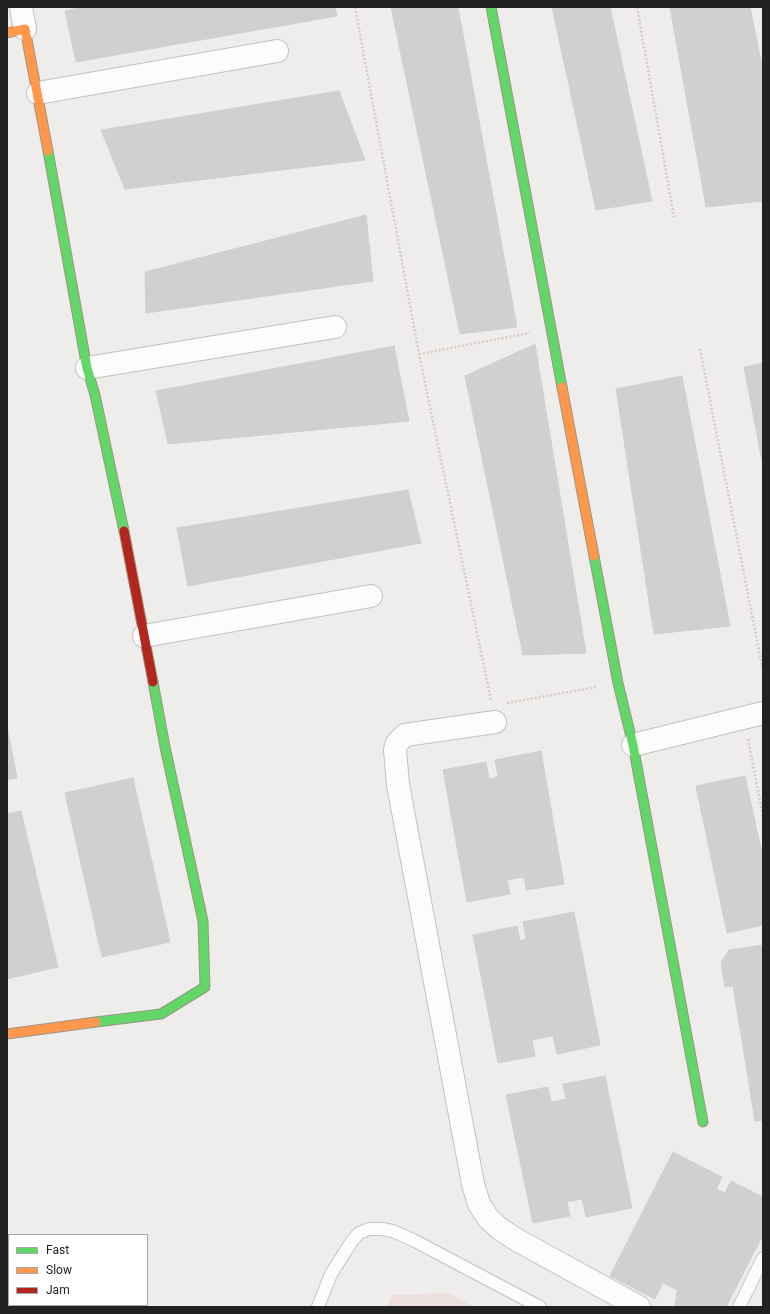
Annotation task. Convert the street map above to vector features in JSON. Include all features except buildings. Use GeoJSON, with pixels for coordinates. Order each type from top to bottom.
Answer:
{"type":"FeatureCollection","features":[{"type":"Feature","properties":{"kind":"street"},"geometry":{"type":"LineString","coordinates":[[7,1034],[161,1014],[205,987],[203,921],[165,747],[95,395],[87,368],[38,93],[16,31],[21,7]]}},
{"type":"Feature","properties":{"kind":"street"},"geometry":{"type":"LineString","coordinates":[[491,7],[618,683],[632,745],[703,1122]]}},
{"type":"Feature","properties":{"kind":"street"},"geometry":{"type":"LineString","coordinates":[[38,93],[276,51]]}},
{"type":"Feature","properties":{"kind":"street"},"geometry":{"type":"LineString","coordinates":[[87,368],[335,327]]}},
{"type":"Feature","properties":{"kind":"street"},"geometry":{"type":"LineString","coordinates":[[144,636],[371,596]]}},
{"type":"Feature","properties":{"kind":"street"},"geometry":{"type":"LineString","coordinates":[[496,711],[405,735],[397,743],[395,750],[398,785],[472,1184],[483,1211],[500,1229],[517,1240],[639,1307]]}},
{"type":"Feature","properties":{"kind":"street"},"geometry":{"type":"LineString","coordinates":[[632,745],[753,715]]}},
{"type":"Feature","properties":{"kind":"lane"},"geometry":{"type":"LineString","coordinates":[[318,1307],[331,1274],[352,1241],[359,1233],[369,1229],[393,1231],[415,1241],[540,1307]]}},
{"type":"Feature","properties":{"kind":"lane"},"geometry":{"type":"LineString","coordinates":[[739,1307],[763,1258]]}},
{"type":"Feature","properties":{"kind":"path"},"geometry":{"type":"LineString","coordinates":[[355,7],[419,354],[496,711],[618,683]]}},
{"type":"Feature","properties":{"kind":"path"},"geometry":{"type":"LineString","coordinates":[[637,7],[674,217]]}},
{"type":"Feature","properties":{"kind":"path"},"geometry":{"type":"LineString","coordinates":[[419,354],[552,329]]}},
{"type":"Feature","properties":{"kind":"path"},"geometry":{"type":"LineString","coordinates":[[700,349],[763,671]]}},
{"type":"Feature","properties":{"kind":"path"},"geometry":{"type":"LineString","coordinates":[[753,715],[763,817]]}},
{"type":"Feature","properties":{"kind":"shaded area"},"geometry":{"type":"Polygon","coordinates":[[[449,1293],[474,1307],[386,1307],[393,1295],[449,1293]]]}},
{"type":"Feature","properties":{"kind":"traffic: fast"},"geometry":{"type":"LineString","coordinates":[[491,7],[562,387]]}},
{"type":"Feature","properties":{"kind":"traffic: fast"},"geometry":{"type":"LineString","coordinates":[[48,151],[87,368],[95,395],[124,531]]}},
{"type":"Feature","properties":{"kind":"traffic: fast"},"geometry":{"type":"LineString","coordinates":[[594,556],[618,683],[633,745],[703,1122]]}},
{"type":"Feature","properties":{"kind":"traffic: fast"},"geometry":{"type":"LineString","coordinates":[[96,1022],[161,1014],[205,987],[203,921],[165,747],[153,682]]}},
{"type":"Feature","properties":{"kind":"traffic: slow"},"geometry":{"type":"LineString","coordinates":[[7,33],[25,29],[48,151]]}},
{"type":"Feature","properties":{"kind":"traffic: slow"},"geometry":{"type":"LineString","coordinates":[[562,387],[594,556]]}},
{"type":"Feature","properties":{"kind":"traffic: slow"},"geometry":{"type":"LineString","coordinates":[[7,1034],[96,1022]]}},
{"type":"Feature","properties":{"kind":"traffic: jam"},"geometry":{"type":"LineString","coordinates":[[124,531],[153,682]]}}]}
